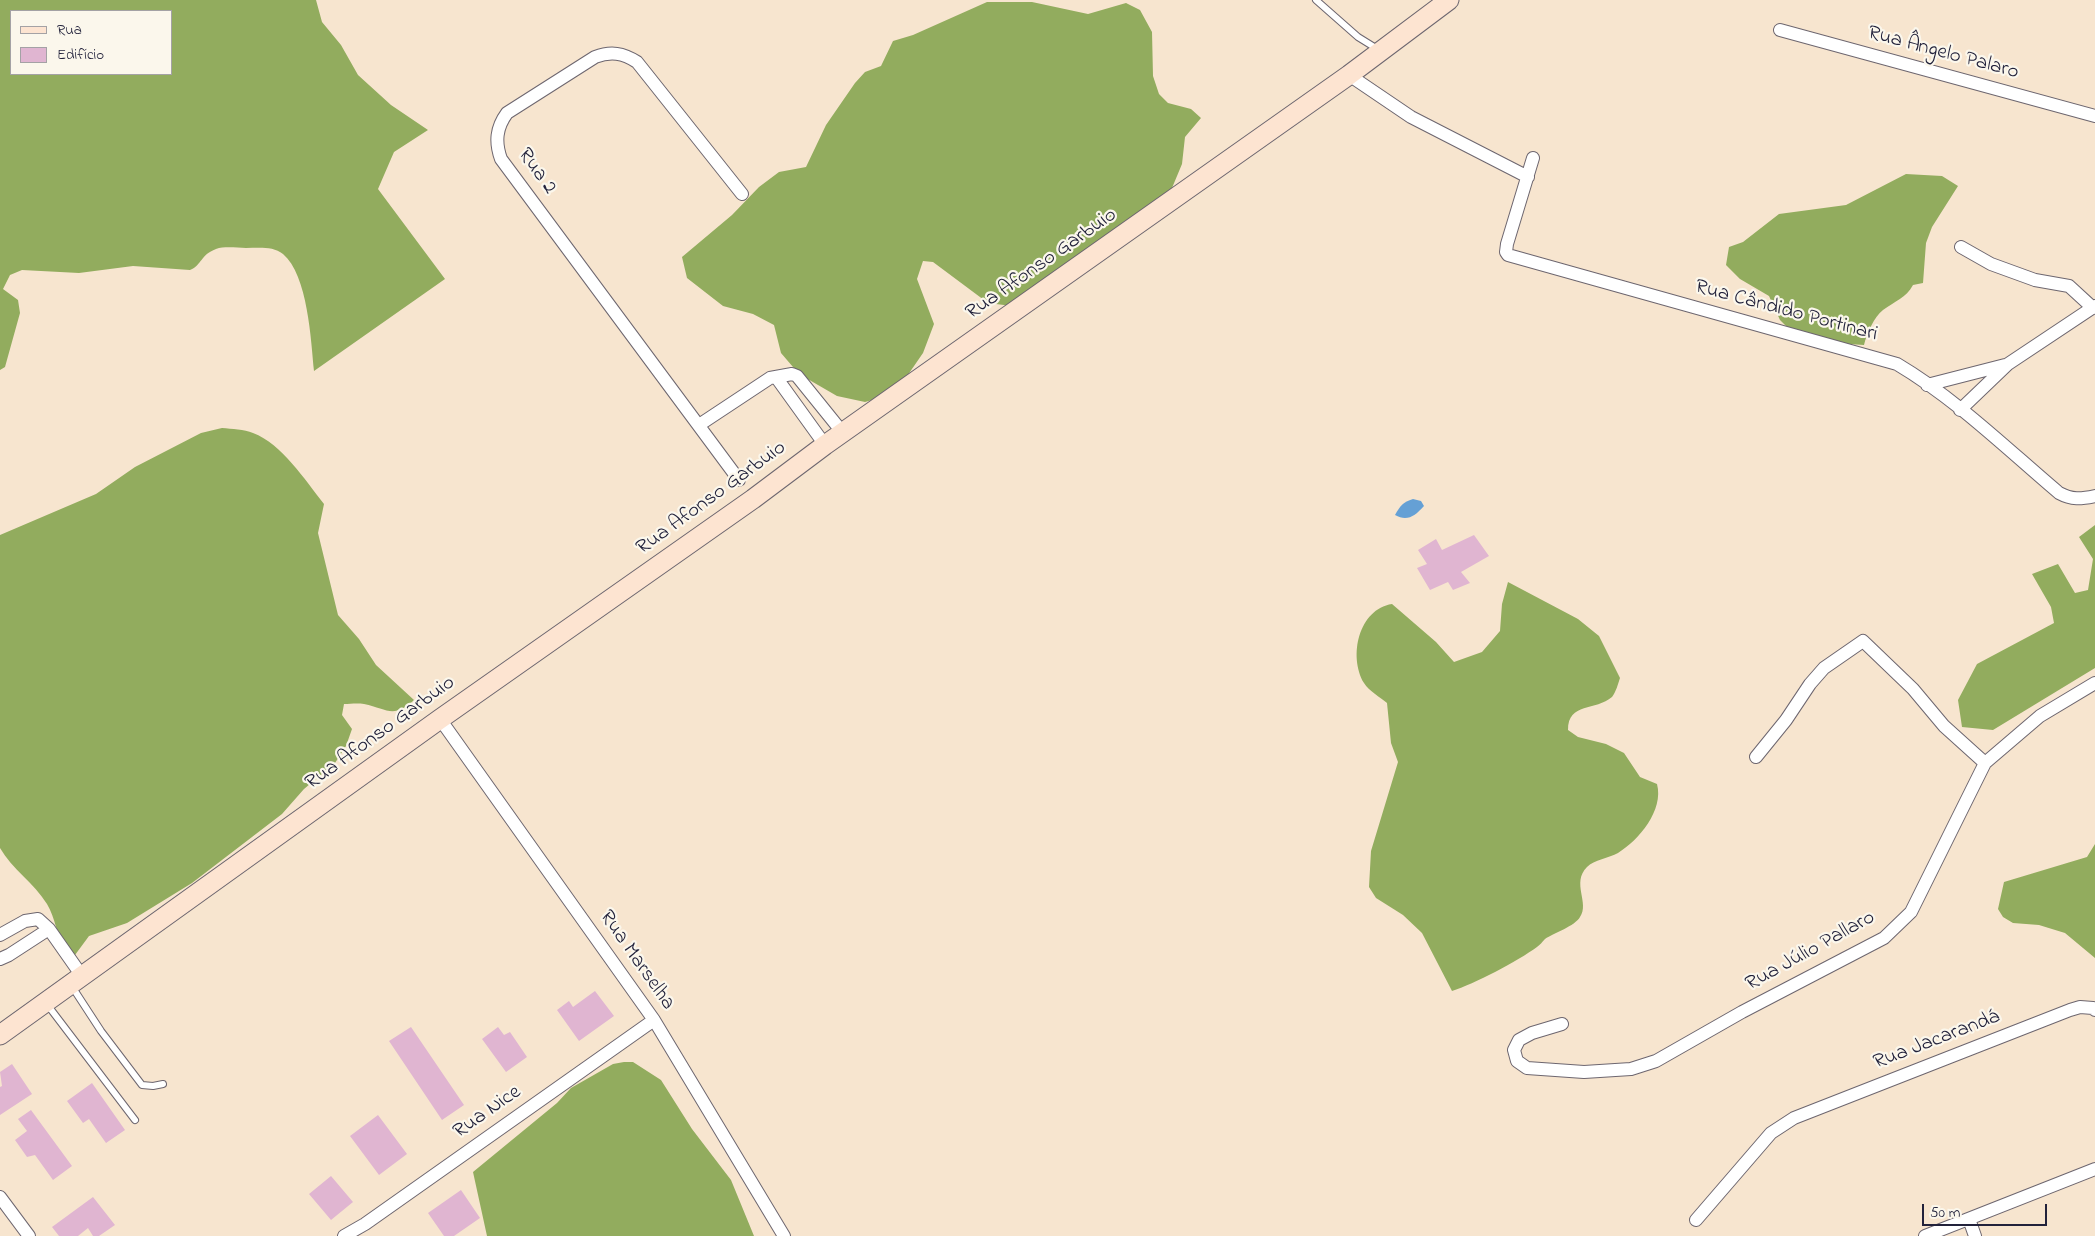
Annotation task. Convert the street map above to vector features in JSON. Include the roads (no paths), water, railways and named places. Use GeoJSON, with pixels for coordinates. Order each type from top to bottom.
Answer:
{"type":"FeatureCollection","features":[{"type":"Feature","properties":{"kind":"street","name":"Rua Afonso Garbuio"},"geometry":{"type":"LineString","coordinates":[[0,1035],[440,719],[753,499],[843,432],[1349,75],[1449,0]]}},
{"type":"Feature","properties":{"kind":"street","name":"Rua Ângelo Palaro"},"geometry":{"type":"LineString","coordinates":[[1780,30],[2095,116]]}},
{"type":"Feature","properties":{"kind":"street","name":"Rua 2"},"geometry":{"type":"LineString","coordinates":[[739,480],[500,159],[496,140],[500,122],[507,113],[595,57],[608,53],[621,54],[636,62],[742,194]]}},
{"type":"Feature","properties":{"kind":"street"},"geometry":{"type":"LineString","coordinates":[[1349,75],[1412,117],[1528,177]]}},
{"type":"Feature","properties":{"kind":"street","name":"Rua Cândido Portinari"},"geometry":{"type":"LineString","coordinates":[[1534,158],[1506,248],[1508,255],[1512,258],[1897,364],[1960,410],[2059,493],[2069,499],[2095,496]]}},
{"type":"Feature","properties":{"kind":"street"},"geometry":{"type":"LineString","coordinates":[[1960,410],[2008,364],[2094,307],[2069,286],[2035,280],[1991,264],[1961,247]]}},
{"type":"Feature","properties":{"kind":"street"},"geometry":{"type":"LineString","coordinates":[[1927,385],[2008,364]]}},
{"type":"Feature","properties":{"kind":"street"},"geometry":{"type":"LineString","coordinates":[[699,425],[770,378],[792,374],[797,376],[843,432]]}},
{"type":"Feature","properties":{"kind":"street"},"geometry":{"type":"LineString","coordinates":[[776,377],[825,445]]}},
{"type":"Feature","properties":{"kind":"street"},"geometry":{"type":"LineString","coordinates":[[1756,757],[1824,668],[1863,641],[1913,689],[1944,726],[1985,763]]}},
{"type":"Feature","properties":{"kind":"street","name":"Rua Júlio Pallaro"},"geometry":{"type":"LineString","coordinates":[[1562,1024],[1532,1033],[1519,1040],[1514,1050],[1517,1061],[1527,1068],[1584,1072],[1631,1069],[1656,1061],[1742,1012],[1884,938],[1911,912],[1985,763],[2040,716],[2095,683]]}},
{"type":"Feature","properties":{"kind":"street","name":"Rua Marselha"},"geometry":{"type":"LineString","coordinates":[[440,719],[654,1020],[784,1236]]}},
{"type":"Feature","properties":{"kind":"street"},"geometry":{"type":"LineString","coordinates":[[0,936],[25,920],[38,920],[49,930],[76,980]]}},
{"type":"Feature","properties":{"kind":"street"},"geometry":{"type":"LineString","coordinates":[[0,959],[49,930]]}},
{"type":"Feature","properties":{"kind":"street","name":"Rua Jacarandá"},"geometry":{"type":"LineString","coordinates":[[1696,1220],[1771,1132],[1794,1118],[2070,1010],[2080,1007],[2093,1008],[2095,1010]]}},
{"type":"Feature","properties":{"kind":"street","name":"Rua Nice"},"geometry":{"type":"LineString","coordinates":[[344,1236],[365,1224],[654,1020]]}},
{"type":"Feature","properties":{"kind":"street"},"geometry":{"type":"LineString","coordinates":[[1925,1236],[2095,1169]]}},
{"type":"Feature","properties":{"kind":"street"},"geometry":{"type":"LineString","coordinates":[[0,1197],[29,1236]]}},
{"type":"Feature","properties":{"kind":"street"},"geometry":{"type":"LineString","coordinates":[[1969,1219],[1975,1236]]}},
{"type":"Feature","properties":{"kind":"lane"},"geometry":{"type":"LineString","coordinates":[[1316,0],[1358,37],[1380,51]]}},
{"type":"Feature","properties":{"kind":"lane"},"geometry":{"type":"LineString","coordinates":[[76,980],[101,1031],[142,1085],[164,1084]]}},
{"type":"Feature","properties":{"kind":"lane"},"geometry":{"type":"LineString","coordinates":[[45,1002],[135,1120]]}},
{"type":"Feature","properties":{"kind":"water"},"geometry":{"type":"Polygon","coordinates":[[[1413,499],[1421,501],[1424,506],[1417,513],[1407,518],[1395,515],[1402,505],[1413,499]]]}}]}
